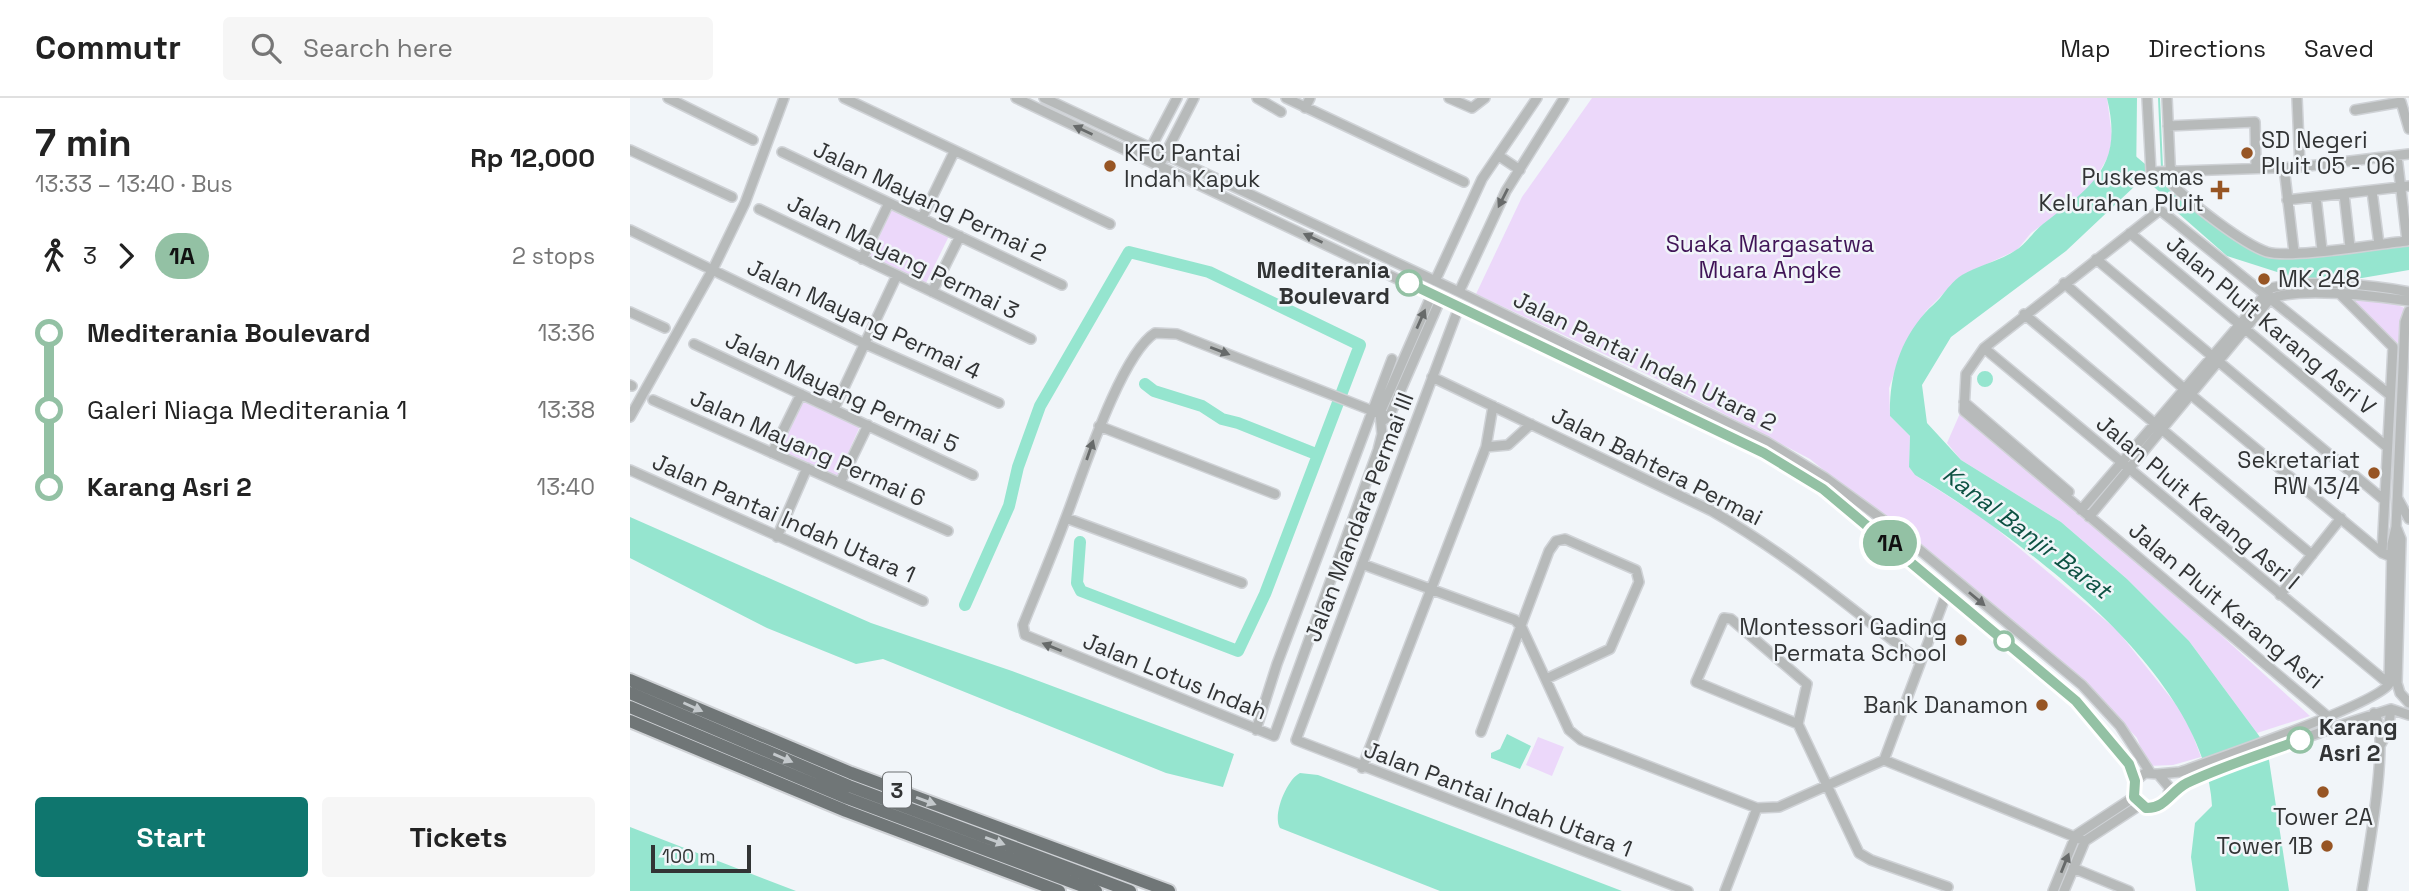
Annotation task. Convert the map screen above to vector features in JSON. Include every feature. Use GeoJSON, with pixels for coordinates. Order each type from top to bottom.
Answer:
{"type":"FeatureCollection","features":[{"type":"Feature","properties":{"kind":"highway","name":"3"},"geometry":{"type":"LineString","coordinates":[[630,680],[851,773],[1169,891]]}},
{"type":"Feature","properties":{"kind":"highway","name":"3"},"geometry":{"type":"LineString","coordinates":[[630,693],[849,786],[1130,891]]}},
{"type":"Feature","properties":{"kind":"highway","name":"3"},"geometry":{"type":"LineString","coordinates":[[630,707],[847,798],[1096,891]]}},
{"type":"Feature","properties":{"kind":"highway","name":"3"},"geometry":{"type":"LineString","coordinates":[[630,721],[846,811],[1059,891]]}},
{"type":"Feature","properties":{"kind":"street"},"geometry":{"type":"LineString","coordinates":[[668,98],[753,140]]}},
{"type":"Feature","properties":{"kind":"street"},"geometry":{"type":"LineString","coordinates":[[630,417],[713,269],[745,203],[784,98]]}},
{"type":"Feature","properties":{"kind":"street"},"geometry":{"type":"LineString","coordinates":[[844,98],[1110,223]]}},
{"type":"Feature","properties":{"kind":"street","name":"Jalan Pantai Indah Utara 2"},"geometry":{"type":"LineString","coordinates":[[1016,98],[1764,453],[1823,489],[2076,701],[2121,751],[2135,779]]}},
{"type":"Feature","properties":{"kind":"street","name":"Jalan Pantai Indah Utara 2"},"geometry":{"type":"LineString","coordinates":[[1044,98],[1459,292],[1767,442],[1825,477],[1886,522],[2082,685],[2120,726],[2152,772]]}},
{"type":"Feature","properties":{"kind":"street"},"geometry":{"type":"LineString","coordinates":[[1145,159],[1177,98]]}},
{"type":"Feature","properties":{"kind":"street"},"geometry":{"type":"LineString","coordinates":[[1159,166],[1194,98]]}},
{"type":"Feature","properties":{"kind":"street"},"geometry":{"type":"LineString","coordinates":[[1257,98],[1282,112]]}},
{"type":"Feature","properties":{"kind":"street"},"geometry":{"type":"LineString","coordinates":[[1286,98],[1308,103],[1464,182]]}},
{"type":"Feature","properties":{"kind":"street"},"geometry":{"type":"LineString","coordinates":[[1450,98],[1475,108],[1485,98]]}},
{"type":"Feature","properties":{"kind":"street"},"geometry":{"type":"LineString","coordinates":[[1435,281],[1471,201],[1537,98]]}},
{"type":"Feature","properties":{"kind":"street"},"geometry":{"type":"LineString","coordinates":[[1459,292],[1506,191],[1564,98]]}},
{"type":"Feature","properties":{"kind":"street"},"geometry":{"type":"LineString","coordinates":[[2147,98],[2149,170],[2153,172],[2300,167],[2409,155]]}},
{"type":"Feature","properties":{"kind":"street"},"geometry":{"type":"LineString","coordinates":[[2167,98],[2167,171],[2170,182],[2238,235],[2268,252],[2322,250],[2407,241],[2405,187],[2398,156]]}},
{"type":"Feature","properties":{"kind":"street"},"geometry":{"type":"LineString","coordinates":[[2297,98],[2300,167]]}},
{"type":"Feature","properties":{"kind":"street"},"geometry":{"type":"LineString","coordinates":[[2355,110],[2401,102],[2409,129]]}},
{"type":"Feature","properties":{"kind":"street"},"geometry":{"type":"LineString","coordinates":[[2168,126],[2255,122],[2256,167]]}},
{"type":"Feature","properties":{"kind":"street"},"geometry":{"type":"LineString","coordinates":[[630,150],[732,197]]}},
{"type":"Feature","properties":{"kind":"street","name":"Jalan Mayang Permai 2"},"geometry":{"type":"LineString","coordinates":[[782,152],[1062,285]]}},
{"type":"Feature","properties":{"kind":"street"},"geometry":{"type":"LineString","coordinates":[[922,218],[954,152]]}},
{"type":"Feature","properties":{"kind":"street"},"geometry":{"type":"LineString","coordinates":[[1499,156],[1520,170]]}},
{"type":"Feature","properties":{"kind":"street"},"geometry":{"type":"LineString","coordinates":[[2284,167],[2294,252]]}},
{"type":"Feature","properties":{"kind":"street"},"geometry":{"type":"LineString","coordinates":[[2287,200],[2405,187]]}},
{"type":"Feature","properties":{"kind":"street"},"geometry":{"type":"LineString","coordinates":[[2372,191],[2379,244]]}},
{"type":"Feature","properties":{"kind":"street"},"geometry":{"type":"LineString","coordinates":[[2344,194],[2350,247]]}},
{"type":"Feature","properties":{"kind":"street"},"geometry":{"type":"LineString","coordinates":[[2316,197],[2322,250]]}},
{"type":"Feature","properties":{"kind":"street"},"geometry":{"type":"LineString","coordinates":[[862,259],[889,203]]}},
{"type":"Feature","properties":{"kind":"street","name":"Jalan Mayang Permai 3"},"geometry":{"type":"LineString","coordinates":[[759,209],[1031,340]]}},
{"type":"Feature","properties":{"kind":"street"},"geometry":{"type":"LineString","coordinates":[[1984,348],[2160,210],[2390,395]]}},
{"type":"Feature","properties":{"kind":"street","name":"Jalan Mayang Permai 4"},"geometry":{"type":"LineString","coordinates":[[630,230],[863,343],[999,403]]}},
{"type":"Feature","properties":{"kind":"street","name":"Jalan Pluit Karang Asri V"},"geometry":{"type":"LineString","coordinates":[[2130,233],[2387,447]]}},
{"type":"Feature","properties":{"kind":"street"},"geometry":{"type":"LineString","coordinates":[[932,292],[960,236]]}},
{"type":"Feature","properties":{"kind":"street"},"geometry":{"type":"LineString","coordinates":[[2096,259],[2384,500]]}},
{"type":"Feature","properties":{"kind":"street"},"geometry":{"type":"LineString","coordinates":[[1409,270],[1412,278],[1434,289],[1436,296]]}},
{"type":"Feature","properties":{"kind":"street"},"geometry":{"type":"LineString","coordinates":[[834,410],[897,275]]}},
{"type":"Feature","properties":{"kind":"street"},"geometry":{"type":"LineString","coordinates":[[2064,283],[2187,391],[2382,553],[2392,557]]}},
{"type":"Feature","properties":{"kind":"street"},"geometry":{"type":"LineString","coordinates":[[2339,285],[2340,296],[2391,343],[2382,553]]}},
{"type":"Feature","properties":{"kind":"street"},"geometry":{"type":"LineString","coordinates":[[2091,515],[2125,467],[2187,391],[2278,286],[2339,285],[2409,292]]}},
{"type":"Feature","properties":{"kind":"street"},"geometry":{"type":"LineString","coordinates":[[2267,297],[2306,293],[2409,301]]}},
{"type":"Feature","properties":{"kind":"street","name":"Jalan Lotus Indah"},"geometry":{"type":"LineString","coordinates":[[1381,415],[1165,331],[1146,339],[1099,426],[1023,625],[1025,635],[1274,736],[1378,450],[1381,415],[1436,296]]}},
{"type":"Feature","properties":{"kind":"street","name":"Jalan Mandara Permai III"},"geometry":{"type":"LineString","coordinates":[[1296,740],[1459,307]]}},
{"type":"Feature","properties":{"kind":"street"},"geometry":{"type":"LineString","coordinates":[[2409,310],[2405,322],[2396,527],[2401,539],[2396,683],[2409,703]]}},
{"type":"Feature","properties":{"kind":"street"},"geometry":{"type":"LineString","coordinates":[[630,312],[665,328]]}},
{"type":"Feature","properties":{"kind":"street"},"geometry":{"type":"LineString","coordinates":[[2024,314],[2312,555]]}},
{"type":"Feature","properties":{"kind":"street","name":"Jalan Mayang Permai 5"},"geometry":{"type":"LineString","coordinates":[[694,344],[973,475]]}},
{"type":"Feature","properties":{"kind":"street","name":"Jalan Pluit Karang Asri"},"geometry":{"type":"LineString","coordinates":[[1984,348],[1966,374],[1964,402],[1978,419],[2327,716]]}},
{"type":"Feature","properties":{"kind":"street","name":"Jalan Pluit Karang Asri I"},"geometry":{"type":"LineString","coordinates":[[1984,348],[2389,684]]}},
{"type":"Feature","properties":{"kind":"street"},"geometry":{"type":"LineString","coordinates":[[1256,730],[1277,664],[1381,415],[1392,359]]}},
{"type":"Feature","properties":{"kind":"street","name":"Jalan Bahtera Permai"},"geometry":{"type":"LineString","coordinates":[[1432,377],[1749,532],[1816,578],[1919,660]]}},
{"type":"Feature","properties":{"kind":"street"},"geometry":{"type":"LineString","coordinates":[[772,453],[801,394]]}},
{"type":"Feature","properties":{"kind":"street","name":"Jalan Mayang Permai 6"},"geometry":{"type":"LineString","coordinates":[[653,400],[948,531]]}},
{"type":"Feature","properties":{"kind":"street"},"geometry":{"type":"LineString","coordinates":[[1362,768],[1486,447],[1493,406]]}},
{"type":"Feature","properties":{"kind":"street"},"geometry":{"type":"LineString","coordinates":[[1486,447],[1508,445],[1531,424]]}},
{"type":"Feature","properties":{"kind":"street"},"geometry":{"type":"LineString","coordinates":[[840,483],[868,425]]}},
{"type":"Feature","properties":{"kind":"street"},"geometry":{"type":"LineString","coordinates":[[1099,426],[1275,494]]}},
{"type":"Feature","properties":{"kind":"street"},"geometry":{"type":"LineString","coordinates":[[2082,508],[2125,467]]}},
{"type":"Feature","properties":{"kind":"street"},"geometry":{"type":"LineString","coordinates":[[776,537],[807,468]]}},
{"type":"Feature","properties":{"kind":"street","name":"Jalan Pantai Indah Utara 1"},"geometry":{"type":"LineString","coordinates":[[630,470],[923,601]]}},
{"type":"Feature","properties":{"kind":"street"},"geometry":{"type":"LineString","coordinates":[[2397,496],[2409,519]]}},
{"type":"Feature","properties":{"kind":"street"},"geometry":{"type":"LineString","coordinates":[[1066,517],[1242,583]]}},
{"type":"Feature","properties":{"kind":"street"},"geometry":{"type":"LineString","coordinates":[[2280,596],[2341,518]]}},
{"type":"Feature","properties":{"kind":"street"},"geometry":{"type":"LineString","coordinates":[[1481,732],[1549,551],[1556,541],[1565,539],[1636,570],[1639,582],[1610,649],[1546,678]]}},
{"type":"Feature","properties":{"kind":"street"},"geometry":{"type":"LineString","coordinates":[[2137,801],[2135,779],[2152,772],[2180,772],[2379,694],[2389,684],[2392,557],[2401,539]]}},
{"type":"Feature","properties":{"kind":"street"},"geometry":{"type":"LineString","coordinates":[[1362,564],[1515,620],[1522,628],[1569,730],[1581,740],[1757,808],[1779,807],[1884,760],[1919,660],[1947,592]]}},
{"type":"Feature","properties":{"kind":"street"},"geometry":{"type":"LineString","coordinates":[[2398,590],[2409,593]]}},
{"type":"Feature","properties":{"kind":"street"},"geometry":{"type":"LineString","coordinates":[[1798,724],[1696,682],[1724,618],[1731,619],[1807,684],[1798,724],[1863,857],[1948,887]]}},
{"type":"Feature","properties":{"kind":"street"},"geometry":{"type":"LineString","coordinates":[[2137,801],[2153,808],[2180,787],[2207,774],[2374,713],[2391,709],[2409,715]]}},
{"type":"Feature","properties":{"kind":"street"},"geometry":{"type":"LineString","coordinates":[[2380,746],[2388,731],[2391,709]]}},
{"type":"Feature","properties":{"kind":"street"},"geometry":{"type":"LineString","coordinates":[[2362,891],[2373,821],[2380,746],[2374,713]]}},
{"type":"Feature","properties":{"kind":"street","name":"Jalan Pantai Indah Utara 1"},"geometry":{"type":"LineString","coordinates":[[1296,740],[1362,768],[1688,891]]}},
{"type":"Feature","properties":{"kind":"street"},"geometry":{"type":"LineString","coordinates":[[1884,760],[2076,835],[2085,841]]}},
{"type":"Feature","properties":{"kind":"street"},"geometry":{"type":"LineString","coordinates":[[2152,772],[2167,781],[2168,798]]}},
{"type":"Feature","properties":{"kind":"street"},"geometry":{"type":"LineString","coordinates":[[2053,891],[2076,835],[2137,801]]}},
{"type":"Feature","properties":{"kind":"street"},"geometry":{"type":"LineString","coordinates":[[1725,891],[1757,808]]}},
{"type":"Feature","properties":{"kind":"street"},"geometry":{"type":"LineString","coordinates":[[2064,891],[2085,841],[2114,816]]}},
{"type":"Feature","properties":{"kind":"street"},"geometry":{"type":"LineString","coordinates":[[2073,868],[2110,887],[2129,891]]}},
{"type":"Feature","properties":{"kind":"green space","name":"Suaka Margasatwa Muara Angke"},"geometry":{"type":"Polygon","coordinates":[[[1592,98],[2107,98],[2112,136],[2109,155],[2093,183],[2081,197],[2031,233],[2017,250],[1961,276],[1926,311],[1904,345],[1889,388],[1890,416],[1910,436],[1909,467],[1915,475],[1987,521],[2117,630],[2186,717],[2201,757],[2173,765],[2148,766],[2137,738],[2083,681],[1810,459],[1655,378],[1476,294],[1522,197],[1592,98]]]}},
{"type":"Feature","properties":{"kind":"green space"},"geometry":{"type":"Polygon","coordinates":[[[892,209],[949,236],[926,283],[870,257],[892,209]]]}},
{"type":"Feature","properties":{"kind":"green space"},"geometry":{"type":"Polygon","coordinates":[[[2345,295],[2391,302],[2409,310],[2401,346],[2345,295]]]}},
{"type":"Feature","properties":{"kind":"green space"},"geometry":{"type":"Polygon","coordinates":[[[803,399],[861,424],[836,480],[778,455],[803,399]]]}},
{"type":"Feature","properties":{"kind":"green space"},"geometry":{"type":"Polygon","coordinates":[[[1965,402],[2310,716],[2257,733],[2189,641],[2127,579],[2061,522],[1961,460],[1947,443],[1965,402]]]}},
{"type":"Feature","properties":{"kind":"green space"},"geometry":{"type":"Polygon","coordinates":[[[1538,737],[1564,747],[1552,776],[1526,765],[1538,737]]]}},
{"type":"Feature","properties":{"kind":"water","name":"Kanal Banjir Barat"},"geometry":{"type":"Polygon","coordinates":[[[2107,98],[2137,98],[2136,185],[2066,251],[1951,337],[1922,385],[1927,423],[1961,460],[2061,522],[2127,579],[2189,641],[2267,747],[2289,891],[2196,891],[2191,857],[2195,823],[2212,806],[2202,756],[2178,707],[2143,660],[2101,615],[2054,573],[2005,535],[1915,475],[1909,467],[1910,436],[1890,416],[1891,388],[1897,361],[1908,336],[1925,313],[1962,275],[2020,247],[2039,227],[2089,186],[2099,173],[2107,159],[2111,142],[2107,98]]]}},
{"type":"Feature","properties":{"kind":"water"},"geometry":{"type":"Polygon","coordinates":[[[2168,173],[2169,182],[2271,256],[2281,259],[2409,246],[2409,270],[2362,278],[2305,281],[2227,256],[2178,213],[2155,186],[2159,175],[2168,173]]]}},
{"type":"Feature","properties":{"kind":"water"},"geometry":{"type":"Polygon","coordinates":[[[1985,371],[1991,373],[1991,385],[1985,387],[1979,385],[1977,379],[1979,373],[1985,371]]]}},
{"type":"Feature","properties":{"kind":"water"},"geometry":{"type":"Polygon","coordinates":[[[630,517],[871,623],[1012,671],[1234,754],[1223,787],[1166,773],[883,659],[856,664],[767,628],[630,558],[630,517]]]}},
{"type":"Feature","properties":{"kind":"water"},"geometry":{"type":"Polygon","coordinates":[[[1507,734],[1531,746],[1520,769],[1491,758],[1491,753],[1500,749],[1507,734]]]}},
{"type":"Feature","properties":{"kind":"water"},"geometry":{"type":"Polygon","coordinates":[[[1300,773],[1318,775],[1622,891],[1440,891],[1280,828],[1279,806],[1290,782],[1300,773]]]}},
{"type":"Feature","properties":{"kind":"water"},"geometry":{"type":"Polygon","coordinates":[[[630,827],[796,891],[630,891],[630,827]]]}},
{"type":"Feature","properties":{"kind":"waterway"},"geometry":{"type":"LineString","coordinates":[[2159,98],[2162,168]]}},
{"type":"Feature","properties":{"kind":"waterway"},"geometry":{"type":"LineString","coordinates":[[2124,154],[2169,192]]}},
{"type":"Feature","properties":{"kind":"waterway"},"geometry":{"type":"LineString","coordinates":[[965,605],[1009,506],[1018,467],[1040,406],[1129,252],[1209,272],[1360,345],[1265,594],[1238,651],[1081,591],[1077,583],[1080,542]]}},
{"type":"Feature","properties":{"kind":"waterway"},"geometry":{"type":"LineString","coordinates":[[1145,384],[1154,391],[1202,406],[1222,419],[1316,454]]}},
{"type":"Feature","properties":{"kind":"bus line","name":"1A"},"geometry":{"type":"LineString","coordinates":[[1409,283],[1764,453],[1823,489],[1879,533],[2076,701],[2121,751],[2134,773],[2133,792],[2140,805],[2146,808],[2159,806],[2180,787],[2207,774],[2300,740]]}},
{"type":"Feature","properties":{"kind":"place","name":"SD Negeri Pluit 05 - 06"},"geometry":{"type":"Point","coordinates":[2247,153]}},
{"type":"Feature","properties":{"kind":"place","name":"KFC Pantai Indah Kapuk"},"geometry":{"type":"Point","coordinates":[1110,166]}},
{"type":"Feature","properties":{"kind":"place","name":"Puskesmas Kelurahan Pluit"},"geometry":{"type":"Point","coordinates":[2220,190]}},
{"type":"Feature","properties":{"kind":"place","name":"MK 248"},"geometry":{"type":"Point","coordinates":[2264,279]}},
{"type":"Feature","properties":{"kind":"place","name":"Mediterania Boulevard"},"geometry":{"type":"Point","coordinates":[1409,283]}},
{"type":"Feature","properties":{"kind":"place","name":"Sekretariat RW 13/4"},"geometry":{"type":"Point","coordinates":[2374,473]}},
{"type":"Feature","properties":{"kind":"place","name":"Montessori Gading Permata School"},"geometry":{"type":"Point","coordinates":[1961,640]}},
{"type":"Feature","properties":{"kind":"place","name":"Bank Danamon"},"geometry":{"type":"Point","coordinates":[2042,705]}},
{"type":"Feature","properties":{"kind":"place","name":"Karang Asri 2"},"geometry":{"type":"Point","coordinates":[2300,740]}},
{"type":"Feature","properties":{"kind":"place","name":"Tower 2A"},"geometry":{"type":"Point","coordinates":[2323,792]}},
{"type":"Feature","properties":{"kind":"place","name":"Tower 1B"},"geometry":{"type":"Point","coordinates":[2327,846]}}]}
